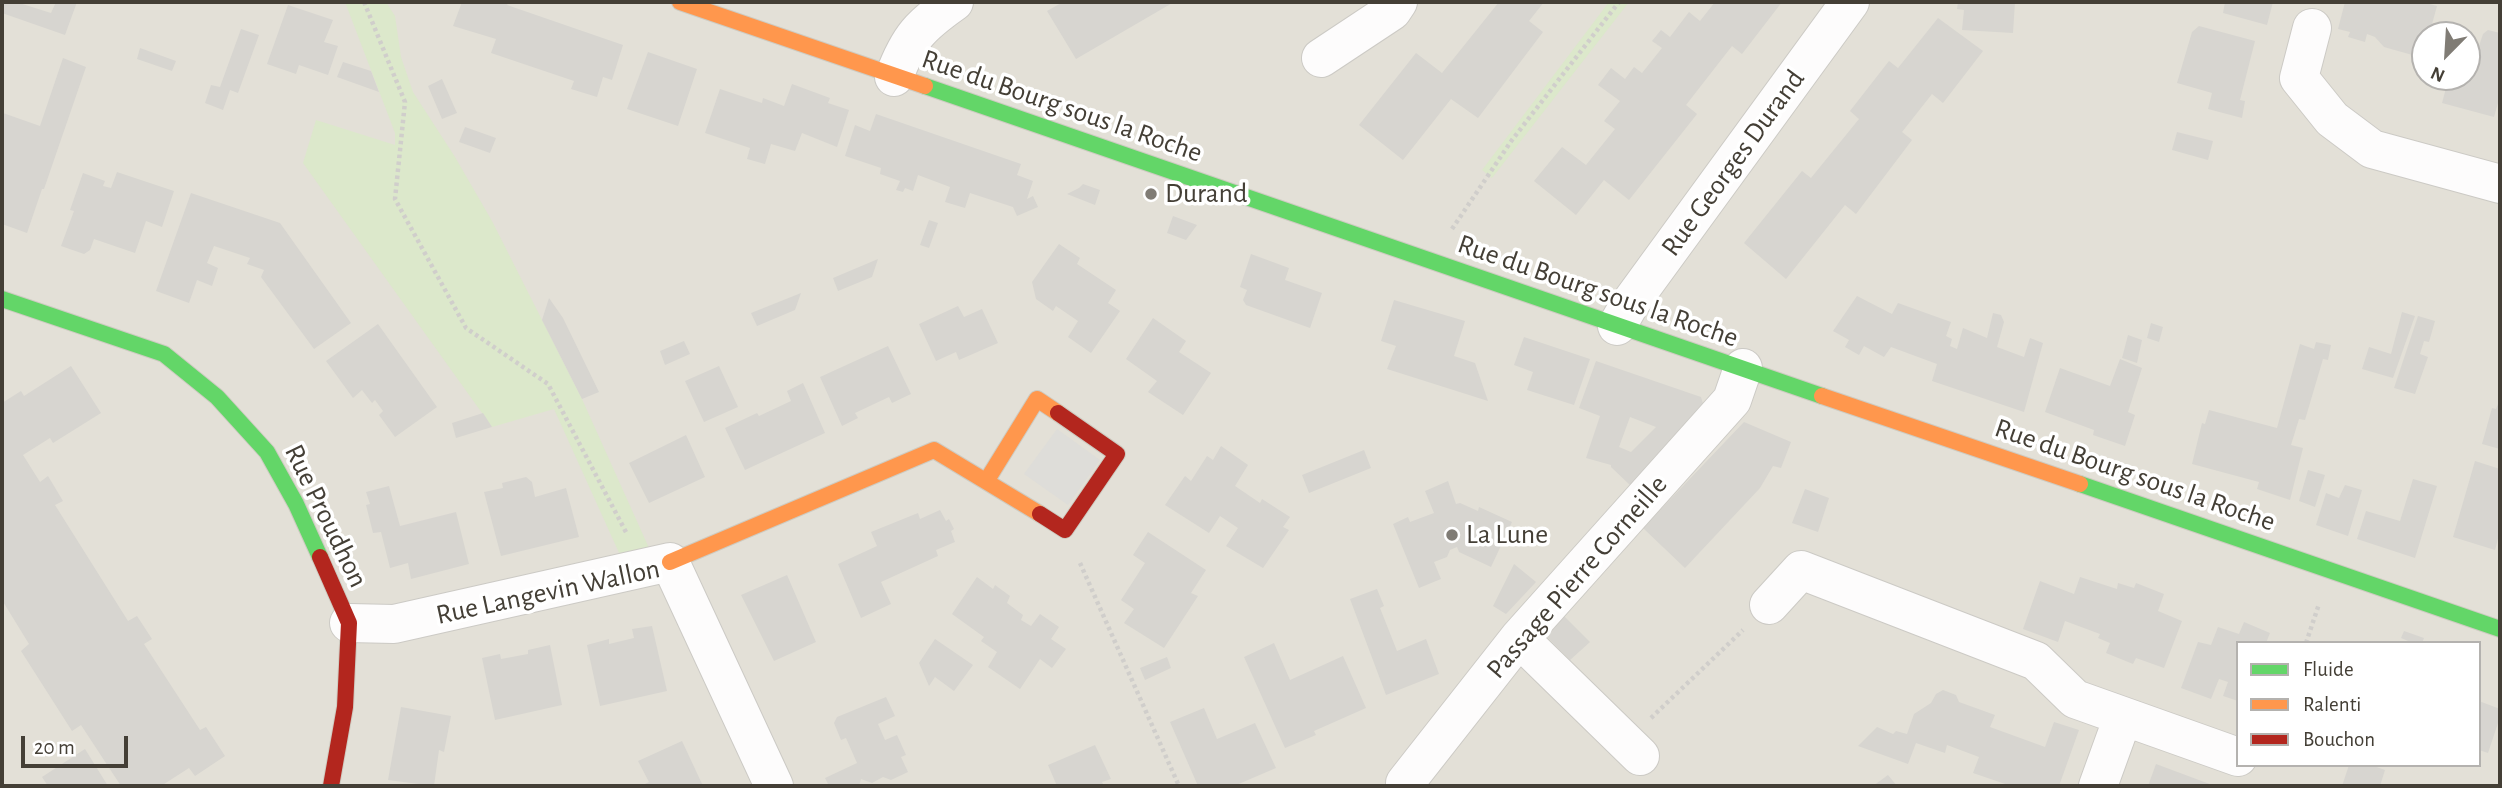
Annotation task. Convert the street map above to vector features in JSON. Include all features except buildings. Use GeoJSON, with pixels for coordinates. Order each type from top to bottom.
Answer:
{"type":"FeatureCollection","features":[{"type":"Feature","properties":{"kind":"main road","name":"Rue du Bourg sous la Roche"},"geometry":{"type":"LineString","coordinates":[[680,2],[2500,629]]}},
{"type":"Feature","properties":{"kind":"main road","name":"Rue Proudhon"},"geometry":{"type":"LineString","coordinates":[[2,299],[164,354],[217,397],[267,452],[296,504],[349,623],[345,707],[331,786]]}},
{"type":"Feature","properties":{"kind":"main road"},"geometry":{"type":"LineString","coordinates":[[657,565],[934,450],[1065,530],[1117,454],[1037,399],[987,480]]}},
{"type":"Feature","properties":{"kind":"street"},"geometry":{"type":"LineString","coordinates":[[894,77],[913,36],[927,20],[954,2]]}},
{"type":"Feature","properties":{"kind":"street"},"geometry":{"type":"LineString","coordinates":[[1321,58],[1392,11],[1398,2]]}},
{"type":"Feature","properties":{"kind":"street","name":"Rue Georges Durand"},"geometry":{"type":"LineString","coordinates":[[1617,326],[1629,305],[1850,2]]}},
{"type":"Feature","properties":{"kind":"street"},"geometry":{"type":"LineString","coordinates":[[2312,28],[2299,78],[2332,119],[2372,149],[2500,184]]}},
{"type":"Feature","properties":{"kind":"street","name":"Passage Pierre Corneille"},"geometry":{"type":"LineString","coordinates":[[1405,783],[1519,638],[1732,400],[1743,368]]}},
{"type":"Feature","properties":{"kind":"street","name":"Rue Langevin Wallon"},"geometry":{"type":"LineString","coordinates":[[349,623],[394,624],[657,565],[775,786]]}},
{"type":"Feature","properties":{"kind":"street"},"geometry":{"type":"LineString","coordinates":[[1769,605],[1801,570],[2036,661],[2075,699],[2236,756]]}},
{"type":"Feature","properties":{"kind":"street"},"geometry":{"type":"LineString","coordinates":[[1519,638],[1633,749]]}},
{"type":"Feature","properties":{"kind":"street"},"geometry":{"type":"LineString","coordinates":[[2098,786],[2123,717]]}},
{"type":"Feature","properties":{"kind":"path"},"geometry":{"type":"LineString","coordinates":[[363,2],[405,102],[395,199],[466,328],[548,384],[657,565]]}},
{"type":"Feature","properties":{"kind":"path"},"geometry":{"type":"LineString","coordinates":[[1430,261],[1512,140],[1619,2]]}},
{"type":"Feature","properties":{"kind":"path"},"geometry":{"type":"LineString","coordinates":[[1065,530],[1179,786]]}},
{"type":"Feature","properties":{"kind":"path"},"geometry":{"type":"LineString","coordinates":[[1633,749],[1769,605]]}},
{"type":"Feature","properties":{"kind":"shaded area"},"geometry":{"type":"Polygon","coordinates":[[[2,2],[2500,2],[2500,786],[2,786],[2,2]]]}},
{"type":"Feature","properties":{"kind":"shaded area"},"geometry":{"type":"Polygon","coordinates":[[[1057,429],[1100,460],[1068,505],[1024,474],[1057,429]]]}},
{"type":"Feature","properties":{"kind":"green space"},"geometry":{"type":"Polygon","coordinates":[[[345,2],[386,2],[395,16],[401,57],[413,92],[492,221],[582,399],[649,548],[620,555],[554,409],[492,427],[303,163],[316,120],[395,145],[395,133],[345,2]]]}},
{"type":"Feature","properties":{"kind":"green space"},"geometry":{"type":"Polygon","coordinates":[[[1609,2],[1629,2],[1492,178],[1482,170],[1609,2]]]}},
{"type":"Feature","properties":{"kind":"traffic: fast"},"geometry":{"type":"LineString","coordinates":[[925,86],[1822,396]]}},
{"type":"Feature","properties":{"kind":"traffic: fast"},"geometry":{"type":"LineString","coordinates":[[2,299],[164,354],[217,397],[267,452],[296,504],[320,557]]}},
{"type":"Feature","properties":{"kind":"traffic: fast"},"geometry":{"type":"LineString","coordinates":[[2080,484],[2500,629]]}},
{"type":"Feature","properties":{"kind":"traffic: slow"},"geometry":{"type":"LineString","coordinates":[[680,2],[925,86]]}},
{"type":"Feature","properties":{"kind":"traffic: slow"},"geometry":{"type":"LineString","coordinates":[[1822,396],[2080,484]]}},
{"type":"Feature","properties":{"kind":"traffic: slow"},"geometry":{"type":"LineString","coordinates":[[987,480],[1037,399],[1058,413]]}},
{"type":"Feature","properties":{"kind":"traffic: slow"},"geometry":{"type":"LineString","coordinates":[[670,562],[934,450],[1040,514]]}},
{"type":"Feature","properties":{"kind":"traffic: jam"},"geometry":{"type":"LineString","coordinates":[[1040,514],[1065,530],[1117,454],[1058,413]]}},
{"type":"Feature","properties":{"kind":"traffic: jam"},"geometry":{"type":"LineString","coordinates":[[320,557],[349,623],[345,707],[331,786]]}},
{"type":"Feature","properties":{"kind":"place","name":"Durand"},"geometry":{"type":"Point","coordinates":[1151,194]}},
{"type":"Feature","properties":{"kind":"place","name":"La Lune"},"geometry":{"type":"Point","coordinates":[1452,535]}}]}
